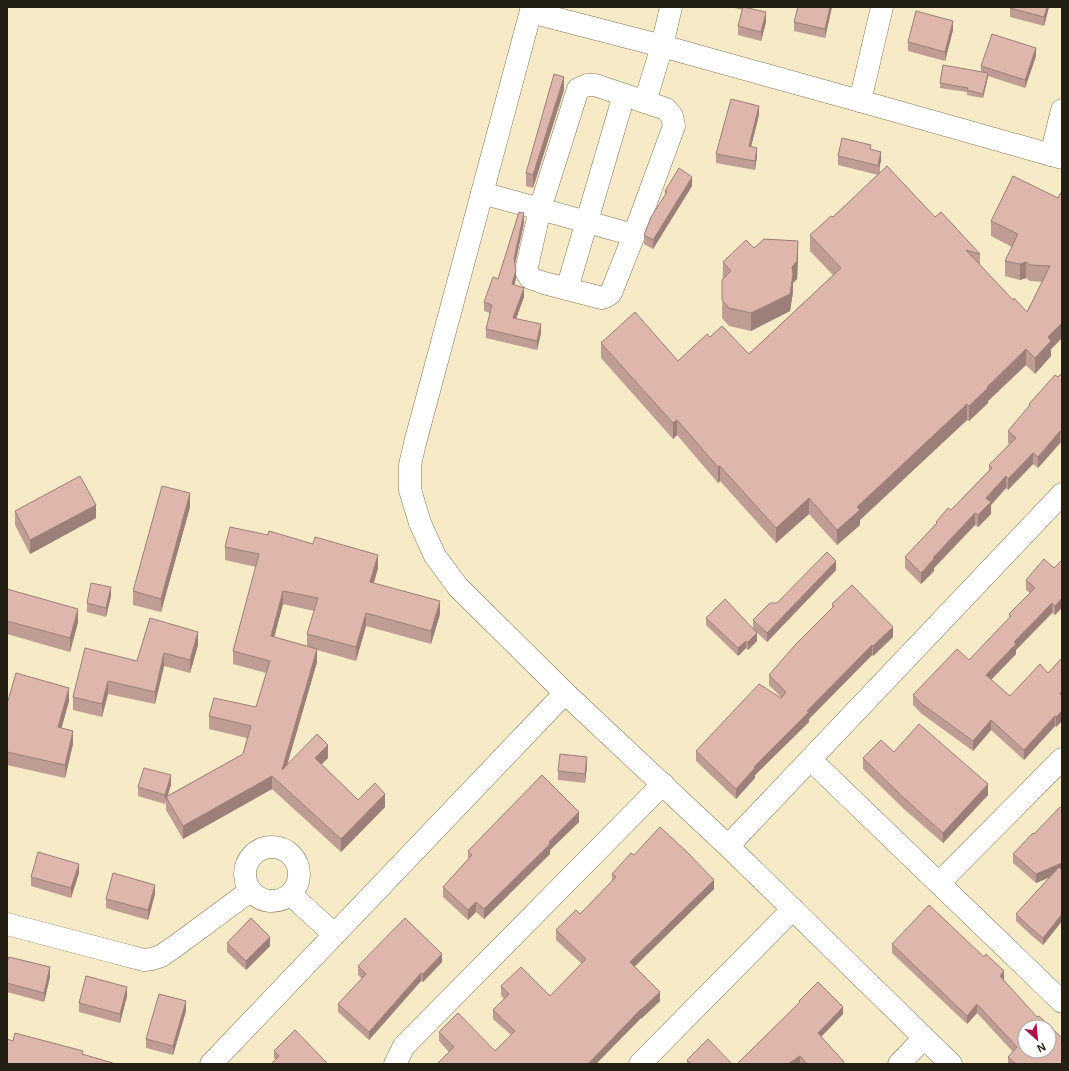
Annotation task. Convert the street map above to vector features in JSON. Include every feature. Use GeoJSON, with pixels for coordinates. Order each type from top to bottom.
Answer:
{"type":"FeatureCollection","features":[{"type":"Feature","properties":{"kind":"street"},"geometry":{"type":"LineString","coordinates":[[645,102],[662,46],[671,7]]}},
{"type":"Feature","properties":{"kind":"street"},"geometry":{"type":"LineString","coordinates":[[860,101],[882,7]]}},
{"type":"Feature","properties":{"kind":"street"},"geometry":{"type":"LineString","coordinates":[[951,1064],[728,846],[566,693],[458,587],[435,556],[420,523],[410,490],[410,465],[414,443],[531,9],[1057,157],[1062,110]]}},
{"type":"Feature","properties":{"kind":"street"},"geometry":{"type":"LineString","coordinates":[[587,85],[595,85],[645,102],[666,109],[672,116],[674,126],[611,293],[602,298],[530,278],[526,271],[540,209],[578,89],[587,85]]}},
{"type":"Feature","properties":{"kind":"street"},"geometry":{"type":"LineString","coordinates":[[567,289],[624,95]]}},
{"type":"Feature","properties":{"kind":"street"},"geometry":{"type":"LineString","coordinates":[[482,193],[634,235]]}},
{"type":"Feature","properties":{"kind":"street"},"geometry":{"type":"LineString","coordinates":[[728,846],[1062,494]]}},
{"type":"Feature","properties":{"kind":"street"},"geometry":{"type":"LineString","coordinates":[[211,1064],[566,693]]}},
{"type":"Feature","properties":{"kind":"street"},"geometry":{"type":"LineString","coordinates":[[939,883],[1062,759]]}},
{"type":"Feature","properties":{"kind":"street"},"geometry":{"type":"LineString","coordinates":[[811,760],[1062,1002]]}},
{"type":"Feature","properties":{"kind":"street"},"geometry":{"type":"LineString","coordinates":[[395,1064],[404,1046],[663,784]]}},
{"type":"Feature","properties":{"kind":"street"},"geometry":{"type":"LineString","coordinates":[[265,847],[283,849],[290,854],[296,861],[299,870],[299,879],[296,887],[290,894],[274,902],[256,897],[250,891],[244,874],[250,857],[265,847]]}},
{"type":"Feature","properties":{"kind":"street"},"geometry":{"type":"LineString","coordinates":[[7,924],[144,960],[152,959],[161,956],[177,945],[250,891]]}},
{"type":"Feature","properties":{"kind":"street"},"geometry":{"type":"LineString","coordinates":[[290,894],[334,934]]}},
{"type":"Feature","properties":{"kind":"street"},"geometry":{"type":"LineString","coordinates":[[640,1064],[793,909]]}},
{"type":"Feature","properties":{"kind":"street"},"geometry":{"type":"LineString","coordinates":[[900,1064],[924,1038]]}},
{"type":"Feature","properties":{"kind":"building"},"geometry":{"type":"Polygon","coordinates":[[[743,7],[766,12],[761,32],[738,26],[743,7]]]}},
{"type":"Feature","properties":{"kind":"building"},"geometry":{"type":"Polygon","coordinates":[[[798,7],[830,7],[825,29],[794,22],[798,7]]]}},
{"type":"Feature","properties":{"kind":"building"},"geometry":{"type":"Polygon","coordinates":[[[1010,7],[1047,7],[1044,17],[1010,7]]]}},
{"type":"Feature","properties":{"kind":"building"},"geometry":{"type":"Polygon","coordinates":[[[916,11],[953,21],[945,52],[908,42],[916,11]]]}},
{"type":"Feature","properties":{"kind":"building"},"geometry":{"type":"Polygon","coordinates":[[[992,34],[1036,48],[1025,80],[981,66],[992,34]]]}},
{"type":"Feature","properties":{"kind":"building"},"geometry":{"type":"Polygon","coordinates":[[[943,65],[988,73],[983,94],[967,90],[968,88],[940,83],[943,65]]]}},
{"type":"Feature","properties":{"kind":"building"},"geometry":{"type":"Polygon","coordinates":[[[554,74],[564,77],[533,175],[526,173],[554,74]]]}},
{"type":"Feature","properties":{"kind":"building"},"geometry":{"type":"Polygon","coordinates":[[[731,99],[759,106],[749,146],[757,148],[755,161],[716,154],[731,99]]]}},
{"type":"Feature","properties":{"kind":"building"},"geometry":{"type":"Polygon","coordinates":[[[842,138],[871,145],[870,149],[881,152],[878,164],[880,166],[838,156],[842,138]]]}},
{"type":"Feature","properties":{"kind":"building"},"geometry":{"type":"Polygon","coordinates":[[[887,166],[935,217],[941,212],[980,254],[966,250],[1013,300],[1014,298],[1027,312],[1050,266],[1030,265],[1026,262],[1020,264],[1005,261],[1018,234],[991,221],[1013,176],[1058,198],[1062,191],[1062,323],[1048,337],[1051,341],[1035,358],[1026,349],[969,406],[967,404],[857,507],[860,510],[837,530],[809,498],[776,528],[720,466],[718,467],[677,420],[673,423],[601,343],[635,312],[678,361],[707,334],[710,337],[722,326],[749,354],[841,268],[810,235],[831,216],[833,217],[887,166]]]}},
{"type":"Feature","properties":{"kind":"building"},"geometry":{"type":"Polygon","coordinates":[[[679,168],[692,177],[653,240],[644,235],[651,217],[667,192],[665,191],[679,168]]]}},
{"type":"Feature","properties":{"kind":"building"},"geometry":{"type":"Polygon","coordinates":[[[519,212],[524,213],[514,259],[516,270],[512,284],[524,288],[513,318],[541,324],[537,341],[486,329],[492,305],[484,302],[493,277],[498,279],[519,212]]]}},
{"type":"Feature","properties":{"kind":"building"},"geometry":{"type":"Polygon","coordinates":[[[764,239],[798,241],[797,261],[792,267],[793,274],[790,294],[751,313],[729,308],[722,300],[722,280],[731,271],[723,262],[746,240],[754,248],[764,239]]]}},
{"type":"Feature","properties":{"kind":"building"},"geometry":{"type":"Polygon","coordinates":[[[1062,373],[1062,433],[1060,431],[1038,457],[1033,453],[1008,479],[1006,476],[986,498],[991,502],[978,515],[975,513],[921,573],[905,557],[937,523],[936,522],[948,508],[951,510],[992,468],[989,465],[1016,438],[1008,431],[1030,405],[1029,404],[1055,375],[1058,377],[1062,373]]]}},
{"type":"Feature","properties":{"kind":"building"},"geometry":{"type":"Polygon","coordinates":[[[80,476],[96,505],[30,540],[15,511],[80,476]]]}},
{"type":"Feature","properties":{"kind":"building"},"geometry":{"type":"Polygon","coordinates":[[[162,486],[190,493],[161,599],[133,591],[162,486]]]}},
{"type":"Feature","properties":{"kind":"building"},"geometry":{"type":"Polygon","coordinates":[[[230,527],[268,535],[269,531],[313,544],[315,537],[378,555],[370,582],[440,601],[431,631],[366,613],[356,647],[307,634],[318,598],[283,591],[271,636],[317,649],[282,770],[317,734],[328,745],[315,758],[358,800],[375,783],[385,794],[341,839],[272,776],[183,826],[166,797],[243,754],[251,726],[209,716],[214,698],[256,707],[270,661],[233,651],[259,554],[225,547],[230,527]]]}},
{"type":"Feature","properties":{"kind":"building"},"geometry":{"type":"Polygon","coordinates":[[[827,552],[836,561],[767,633],[753,620],[770,603],[777,603],[827,552]]]}},
{"type":"Feature","properties":{"kind":"building"},"geometry":{"type":"Polygon","coordinates":[[[1044,559],[1054,568],[1062,560],[1062,598],[1055,606],[1052,603],[1014,642],[1016,644],[986,675],[1010,696],[1040,664],[1048,673],[1062,658],[1062,691],[1060,694],[1062,696],[1062,711],[1056,717],[1055,716],[1024,750],[991,720],[973,741],[922,704],[913,695],[957,649],[969,660],[1011,616],[1009,614],[1035,588],[1026,580],[1044,559]]]}},
{"type":"Feature","properties":{"kind":"building"},"geometry":{"type":"Polygon","coordinates":[[[91,583],[111,587],[106,608],[87,603],[91,583]]]}},
{"type":"Feature","properties":{"kind":"building"},"geometry":{"type":"Polygon","coordinates":[[[852,585],[893,627],[873,646],[872,645],[807,711],[809,712],[754,767],[755,768],[736,789],[696,751],[759,684],[781,698],[786,692],[769,675],[796,644],[834,606],[832,604],[852,585]]]}},
{"type":"Feature","properties":{"kind":"building"},"geometry":{"type":"Polygon","coordinates":[[[7,589],[78,609],[70,638],[7,621],[7,589]]]}},
{"type":"Feature","properties":{"kind":"building"},"geometry":{"type":"Polygon","coordinates":[[[725,599],[757,633],[748,642],[746,641],[738,648],[706,618],[725,599]]]}},
{"type":"Feature","properties":{"kind":"building"},"geometry":{"type":"Polygon","coordinates":[[[150,618],[198,632],[190,660],[164,653],[155,692],[108,681],[102,704],[73,697],[85,648],[137,661],[150,618]]]}},
{"type":"Feature","properties":{"kind":"building"},"geometry":{"type":"Polygon","coordinates":[[[16,673],[69,688],[58,727],[73,731],[65,765],[7,752],[7,704],[16,673]]]}},
{"type":"Feature","properties":{"kind":"building"},"geometry":{"type":"Polygon","coordinates":[[[919,724],[988,784],[943,833],[863,758],[881,740],[894,752],[919,724]]]}},
{"type":"Feature","properties":{"kind":"building"},"geometry":{"type":"Polygon","coordinates":[[[560,754],[587,757],[585,774],[558,771],[560,754]]]}},
{"type":"Feature","properties":{"kind":"building"},"geometry":{"type":"Polygon","coordinates":[[[144,768],[171,775],[165,795],[138,787],[144,768]]]}},
{"type":"Feature","properties":{"kind":"building"},"geometry":{"type":"Polygon","coordinates":[[[542,775],[579,812],[549,842],[550,844],[484,909],[476,902],[468,910],[443,887],[472,855],[468,851],[542,775]]]}},
{"type":"Feature","properties":{"kind":"building"},"geometry":{"type":"Polygon","coordinates":[[[1060,807],[1062,808],[1062,863],[1036,874],[1013,854],[1060,807]]]}},
{"type":"Feature","properties":{"kind":"building"},"geometry":{"type":"Polygon","coordinates":[[[660,827],[714,880],[630,962],[660,992],[641,1009],[588,1064],[437,1064],[454,1047],[439,1032],[458,1013],[495,1051],[515,1031],[493,1010],[509,994],[501,986],[521,967],[550,996],[586,959],[556,930],[576,910],[580,914],[616,877],[612,874],[631,853],[634,855],[660,827]]]}},
{"type":"Feature","properties":{"kind":"building"},"geometry":{"type":"Polygon","coordinates":[[[38,852],[79,864],[71,888],[31,877],[38,852]]]}},
{"type":"Feature","properties":{"kind":"building"},"geometry":{"type":"Polygon","coordinates":[[[1059,867],[1062,870],[1062,914],[1043,938],[1016,914],[1059,867]]]}},
{"type":"Feature","properties":{"kind":"building"},"geometry":{"type":"Polygon","coordinates":[[[113,873],[155,885],[148,910],[106,899],[113,873]]]}},
{"type":"Feature","properties":{"kind":"building"},"geometry":{"type":"Polygon","coordinates":[[[929,905],[984,957],[986,954],[1004,971],[1000,976],[1037,1017],[1039,1016],[1042,1019],[1017,1019],[1017,1047],[977,1004],[967,1016],[892,944],[929,905]]]}},
{"type":"Feature","properties":{"kind":"building"},"geometry":{"type":"Polygon","coordinates":[[[251,918],[270,937],[246,961],[227,943],[251,918]]]}},
{"type":"Feature","properties":{"kind":"building"},"geometry":{"type":"Polygon","coordinates":[[[405,918],[442,954],[423,974],[421,973],[369,1032],[338,1004],[366,974],[358,966],[405,918]]]}},
{"type":"Feature","properties":{"kind":"building"},"geometry":{"type":"Polygon","coordinates":[[[9,957],[50,967],[44,993],[7,983],[7,962],[9,957]]]}},
{"type":"Feature","properties":{"kind":"building"},"geometry":{"type":"Polygon","coordinates":[[[86,976],[127,987],[120,1014],[79,1003],[86,976]]]}},
{"type":"Feature","properties":{"kind":"building"},"geometry":{"type":"Polygon","coordinates":[[[818,982],[843,1007],[818,1033],[844,1062],[842,1064],[807,1064],[800,1056],[788,1064],[737,1064],[800,1002],[799,1001],[818,982]]]}},
{"type":"Feature","properties":{"kind":"building"},"geometry":{"type":"Polygon","coordinates":[[[159,994],[186,1001],[173,1046],[146,1039],[159,994]]]}},
{"type":"Feature","properties":{"kind":"building"},"geometry":{"type":"Polygon","coordinates":[[[295,1030],[328,1064],[271,1064],[279,1056],[274,1051],[295,1030]]]}},
{"type":"Feature","properties":{"kind":"building"},"geometry":{"type":"Polygon","coordinates":[[[15,1033],[83,1051],[82,1054],[116,1064],[7,1064],[7,1039],[13,1041],[15,1033]]]}},
{"type":"Feature","properties":{"kind":"building"},"geometry":{"type":"Polygon","coordinates":[[[1057,1033],[1062,1038],[1062,1064],[1016,1064],[1008,1057],[1017,1047],[1017,1059],[1057,1059],[1057,1033]]]}},
{"type":"Feature","properties":{"kind":"building"},"geometry":{"type":"Polygon","coordinates":[[[708,1039],[732,1064],[691,1064],[687,1060],[708,1039]]]}}]}
